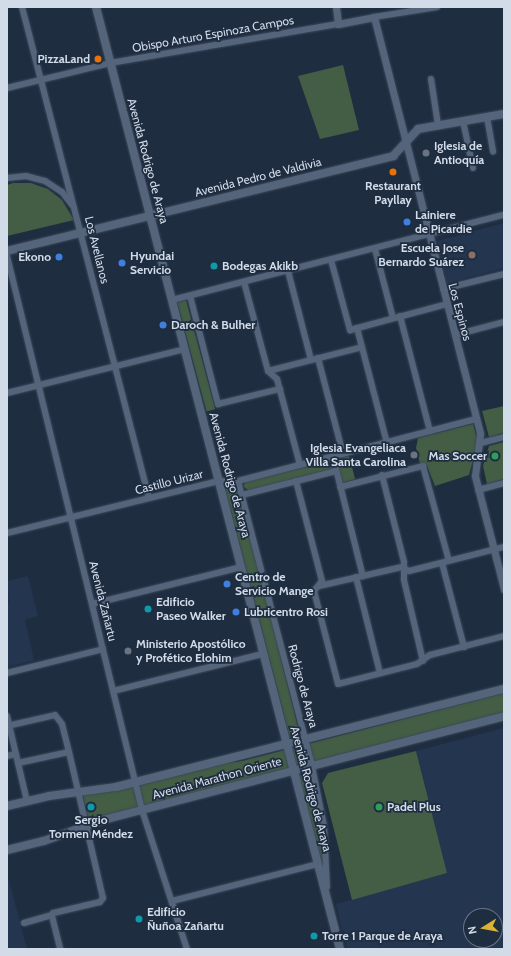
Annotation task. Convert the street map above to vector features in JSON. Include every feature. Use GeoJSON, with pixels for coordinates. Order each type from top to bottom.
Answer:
{"type":"FeatureCollection","features":[{"type":"Feature","properties":{"kind":"main road","name":"Avenida Rodrigo de Araya"},"geometry":{"type":"LineString","coordinates":[[96,7],[340,949]]}},
{"type":"Feature","properties":{"kind":"main road","name":"Avenida Pedro de Valdivia"},"geometry":{"type":"LineString","coordinates":[[7,251],[393,156],[417,129],[504,114]]}},
{"type":"Feature","properties":{"kind":"main road","name":"Avenida Marathon Oriente"},"geometry":{"type":"LineString","coordinates":[[7,806],[27,801],[135,782],[504,689]]}},
{"type":"Feature","properties":{"kind":"main road","name":"Avenida Marathon Oriente"},"geometry":{"type":"LineString","coordinates":[[7,850],[44,841],[86,826],[142,810],[504,716]]}},
{"type":"Feature","properties":{"kind":"street","name":"Los Avellanos"},"geometry":{"type":"LineString","coordinates":[[22,7],[149,498]]}},
{"type":"Feature","properties":{"kind":"street"},"geometry":{"type":"LineString","coordinates":[[336,7],[338,24]]}},
{"type":"Feature","properties":{"kind":"street","name":"Obispo Arturo Espinoza Campos"},"geometry":{"type":"LineString","coordinates":[[7,88],[110,63],[438,7]]}},
{"type":"Feature","properties":{"kind":"street","name":"Los Espinos"},"geometry":{"type":"LineString","coordinates":[[374,17],[476,419],[481,443],[474,471],[504,589]]}},
{"type":"Feature","properties":{"kind":"street"},"geometry":{"type":"LineString","coordinates":[[431,79],[438,125]]}},
{"type":"Feature","properties":{"kind":"street"},"geometry":{"type":"LineString","coordinates":[[487,117],[493,151]]}},
{"type":"Feature","properties":{"kind":"street"},"geometry":{"type":"LineString","coordinates":[[463,121],[473,168]]}},
{"type":"Feature","properties":{"kind":"street"},"geometry":{"type":"LineString","coordinates":[[7,178],[30,177],[49,183],[67,198],[76,215]]}},
{"type":"Feature","properties":{"kind":"street"},"geometry":{"type":"LineString","coordinates":[[172,300],[504,215]]}},
{"type":"Feature","properties":{"kind":"street"},"geometry":{"type":"LineString","coordinates":[[375,248],[393,318]]}},
{"type":"Feature","properties":{"kind":"street","name":"Avenida Zañartu"},"geometry":{"type":"LineString","coordinates":[[7,256],[142,810],[187,949]]}},
{"type":"Feature","properties":{"kind":"street"},"geometry":{"type":"LineString","coordinates":[[331,260],[350,330],[447,304]]}},
{"type":"Feature","properties":{"kind":"street"},"geometry":{"type":"LineString","coordinates":[[288,271],[311,360]]}},
{"type":"Feature","properties":{"kind":"street"},"geometry":{"type":"LineString","coordinates":[[443,289],[504,274]]}},
{"type":"Feature","properties":{"kind":"street"},"geometry":{"type":"LineString","coordinates":[[244,282],[268,371],[277,378],[300,465]]}},
{"type":"Feature","properties":{"kind":"street"},"geometry":{"type":"LineString","coordinates":[[190,296],[218,404],[280,389]]}},
{"type":"Feature","properties":{"kind":"street"},"geometry":{"type":"LineString","coordinates":[[400,316],[430,431]]}},
{"type":"Feature","properties":{"kind":"street"},"geometry":{"type":"LineString","coordinates":[[454,335],[504,322]]}},
{"type":"Feature","properties":{"kind":"street"},"geometry":{"type":"LineString","coordinates":[[357,328],[387,442]]}},
{"type":"Feature","properties":{"kind":"street"},"geometry":{"type":"LineString","coordinates":[[268,371],[362,347]]}},
{"type":"Feature","properties":{"kind":"street"},"geometry":{"type":"LineString","coordinates":[[7,393],[185,349]]}},
{"type":"Feature","properties":{"kind":"street"},"geometry":{"type":"LineString","coordinates":[[318,358],[343,454]]}},
{"type":"Feature","properties":{"kind":"street","name":"Castillo Urizar"},"geometry":{"type":"LineString","coordinates":[[7,533],[219,481],[238,481],[476,419]]}},
{"type":"Feature","properties":{"kind":"street"},"geometry":{"type":"LineString","coordinates":[[481,443],[504,437]]}},
{"type":"Feature","properties":{"kind":"street"},"geometry":{"type":"LineString","coordinates":[[333,457],[380,674]]}},
{"type":"Feature","properties":{"kind":"street"},"geometry":{"type":"LineString","coordinates":[[340,486],[423,466],[426,472],[449,561]]}},
{"type":"Feature","properties":{"kind":"street"},"geometry":{"type":"LineString","coordinates":[[242,495],[336,471]]}},
{"type":"Feature","properties":{"kind":"street"},"geometry":{"type":"LineString","coordinates":[[382,475],[404,569],[404,580],[422,660]]}},
{"type":"Feature","properties":{"kind":"street","name":"Rodrigo de Araya"},"geometry":{"type":"LineString","coordinates":[[238,481],[312,766],[324,826],[327,901]]}},
{"type":"Feature","properties":{"kind":"street"},"geometry":{"type":"LineString","coordinates":[[296,481],[322,581],[314,591],[338,684],[380,674],[422,660],[429,656],[504,636]]}},
{"type":"Feature","properties":{"kind":"street"},"geometry":{"type":"LineString","coordinates":[[478,490],[504,483]]}},
{"type":"Feature","properties":{"kind":"street"},"geometry":{"type":"LineString","coordinates":[[319,586],[402,566],[404,569],[409,571],[504,547]]}},
{"type":"Feature","properties":{"kind":"street"},"geometry":{"type":"LineString","coordinates":[[442,563],[464,647]]}},
{"type":"Feature","properties":{"kind":"street"},"geometry":{"type":"LineString","coordinates":[[92,604],[241,567]]}},
{"type":"Feature","properties":{"kind":"street"},"geometry":{"type":"LineString","coordinates":[[7,672],[103,649]]}},
{"type":"Feature","properties":{"kind":"street"},"geometry":{"type":"LineString","coordinates":[[113,691],[263,654]]}},
{"type":"Feature","properties":{"kind":"street"},"geometry":{"type":"LineString","coordinates":[[7,716],[8,726],[27,801]]}},
{"type":"Feature","properties":{"kind":"street"},"geometry":{"type":"LineString","coordinates":[[8,726],[55,716],[62,724],[102,899],[100,902],[56,911],[52,915],[24,922]]}},
{"type":"Feature","properties":{"kind":"street"},"geometry":{"type":"LineString","coordinates":[[18,763],[68,752]]}},
{"type":"Feature","properties":{"kind":"street"},"geometry":{"type":"LineString","coordinates":[[7,756],[16,754]]}},
{"type":"Feature","properties":{"kind":"street"},"geometry":{"type":"LineString","coordinates":[[172,901],[318,864]]}},
{"type":"Feature","properties":{"kind":"street"},"geometry":{"type":"LineString","coordinates":[[52,915],[60,949]]}},
{"type":"Feature","properties":{"kind":"shaded area","name":"Escuela Jose Bernardo Suárez"},"geometry":{"type":"Polygon","coordinates":[[[504,223],[504,268],[447,283],[437,241],[504,223]]]}},
{"type":"Feature","properties":{"kind":"shaded area"},"geometry":{"type":"Polygon","coordinates":[[[28,576],[38,616],[25,620],[34,660],[7,667],[7,603],[9,602],[7,581],[28,576]]]}},
{"type":"Feature","properties":{"kind":"shaded area"},"geometry":{"type":"Polygon","coordinates":[[[504,728],[504,949],[347,949],[336,904],[447,873],[416,751],[504,728]]]}},
{"type":"Feature","properties":{"kind":"shaded area"},"geometry":{"type":"Polygon","coordinates":[[[7,873],[27,949],[7,949],[7,873]]]}},
{"type":"Feature","properties":{"kind":"green space"},"geometry":{"type":"Polygon","coordinates":[[[343,65],[359,130],[320,139],[298,76],[343,65]]]}},
{"type":"Feature","properties":{"kind":"green space"},"geometry":{"type":"Polygon","coordinates":[[[13,183],[31,183],[48,189],[62,200],[74,220],[7,236],[7,185],[13,183]]]}},
{"type":"Feature","properties":{"kind":"green space"},"geometry":{"type":"Polygon","coordinates":[[[186,300],[215,409],[207,411],[177,302],[186,300]]]}},
{"type":"Feature","properties":{"kind":"green space"},"geometry":{"type":"Polygon","coordinates":[[[504,406],[504,433],[489,437],[482,411],[504,406]]]}},
{"type":"Feature","properties":{"kind":"green space"},"geometry":{"type":"Polygon","coordinates":[[[473,424],[478,442],[469,475],[435,486],[427,466],[420,464],[416,448],[418,438],[473,424]]]}},
{"type":"Feature","properties":{"kind":"green space","name":"Mas Soccer"},"geometry":{"type":"Polygon","coordinates":[[[504,442],[504,479],[487,484],[483,466],[489,446],[504,442]]]}},
{"type":"Feature","properties":{"kind":"green space"},"geometry":{"type":"Polygon","coordinates":[[[349,456],[355,479],[342,483],[335,460],[349,456]]]}},
{"type":"Feature","properties":{"kind":"green space"},"geometry":{"type":"Polygon","coordinates":[[[329,461],[333,468],[331,470],[249,491],[243,486],[246,482],[329,461]]]}},
{"type":"Feature","properties":{"kind":"green space"},"geometry":{"type":"Polygon","coordinates":[[[224,484],[238,486],[300,736],[290,738],[224,484]]]}},
{"type":"Feature","properties":{"kind":"green space"},"geometry":{"type":"Polygon","coordinates":[[[504,693],[504,714],[89,823],[83,795],[111,791],[221,764],[242,761],[504,693]]]}},
{"type":"Feature","properties":{"kind":"green space","name":"Padel Plus"},"geometry":{"type":"Polygon","coordinates":[[[416,751],[447,873],[352,900],[322,783],[328,773],[416,751]]]}},
{"type":"Feature","properties":{"kind":"green space"},"geometry":{"type":"Polygon","coordinates":[[[308,772],[321,825],[324,863],[320,863],[298,776],[308,772]]]}},
{"type":"Feature","properties":{"kind":"place","name":"PizzaLand"},"geometry":{"type":"Point","coordinates":[98,59]}},
{"type":"Feature","properties":{"kind":"place","name":"Iglesia de Antioquía"},"geometry":{"type":"Point","coordinates":[426,153]}},
{"type":"Feature","properties":{"kind":"place","name":"Restaurant Payllay"},"geometry":{"type":"Point","coordinates":[393,172]}},
{"type":"Feature","properties":{"kind":"place","name":"Lainiere de Picardie"},"geometry":{"type":"Point","coordinates":[407,222]}},
{"type":"Feature","properties":{"kind":"place","name":"Escuela Jose Bernardo Suárez"},"geometry":{"type":"Point","coordinates":[472,255]}},
{"type":"Feature","properties":{"kind":"place","name":"Ekono"},"geometry":{"type":"Point","coordinates":[59,257]}},
{"type":"Feature","properties":{"kind":"place","name":"Hyundai Servicio"},"geometry":{"type":"Point","coordinates":[122,263]}},
{"type":"Feature","properties":{"kind":"place","name":"Bodegas Akikb"},"geometry":{"type":"Point","coordinates":[214,266]}},
{"type":"Feature","properties":{"kind":"place","name":"Daroch & Bulher"},"geometry":{"type":"Point","coordinates":[163,325]}},
{"type":"Feature","properties":{"kind":"place","name":"Iglesia Evangeliaca Villa Santa Carolina"},"geometry":{"type":"Point","coordinates":[414,455]}},
{"type":"Feature","properties":{"kind":"place","name":"Mas Soccer"},"geometry":{"type":"Point","coordinates":[495,456]}},
{"type":"Feature","properties":{"kind":"place","name":"Centro de Servicio Mange"},"geometry":{"type":"Point","coordinates":[227,584]}},
{"type":"Feature","properties":{"kind":"place","name":"Edificio Paseo Walker"},"geometry":{"type":"Point","coordinates":[148,609]}},
{"type":"Feature","properties":{"kind":"place","name":"Lubricentro Rosi"},"geometry":{"type":"Point","coordinates":[236,612]}},
{"type":"Feature","properties":{"kind":"place","name":"Ministerio Apostólico y Profético Elohim"},"geometry":{"type":"Point","coordinates":[128,651]}},
{"type":"Feature","properties":{"kind":"place","name":"Sergio Tormen Méndez"},"geometry":{"type":"Point","coordinates":[91,807]}},
{"type":"Feature","properties":{"kind":"place","name":"Padel Plus"},"geometry":{"type":"Point","coordinates":[379,807]}},
{"type":"Feature","properties":{"kind":"place","name":"Edificio Ñuñoa Zañartu"},"geometry":{"type":"Point","coordinates":[139,919]}},
{"type":"Feature","properties":{"kind":"place","name":"Torre 1 Parque de Araya"},"geometry":{"type":"Point","coordinates":[314,936]}}]}
